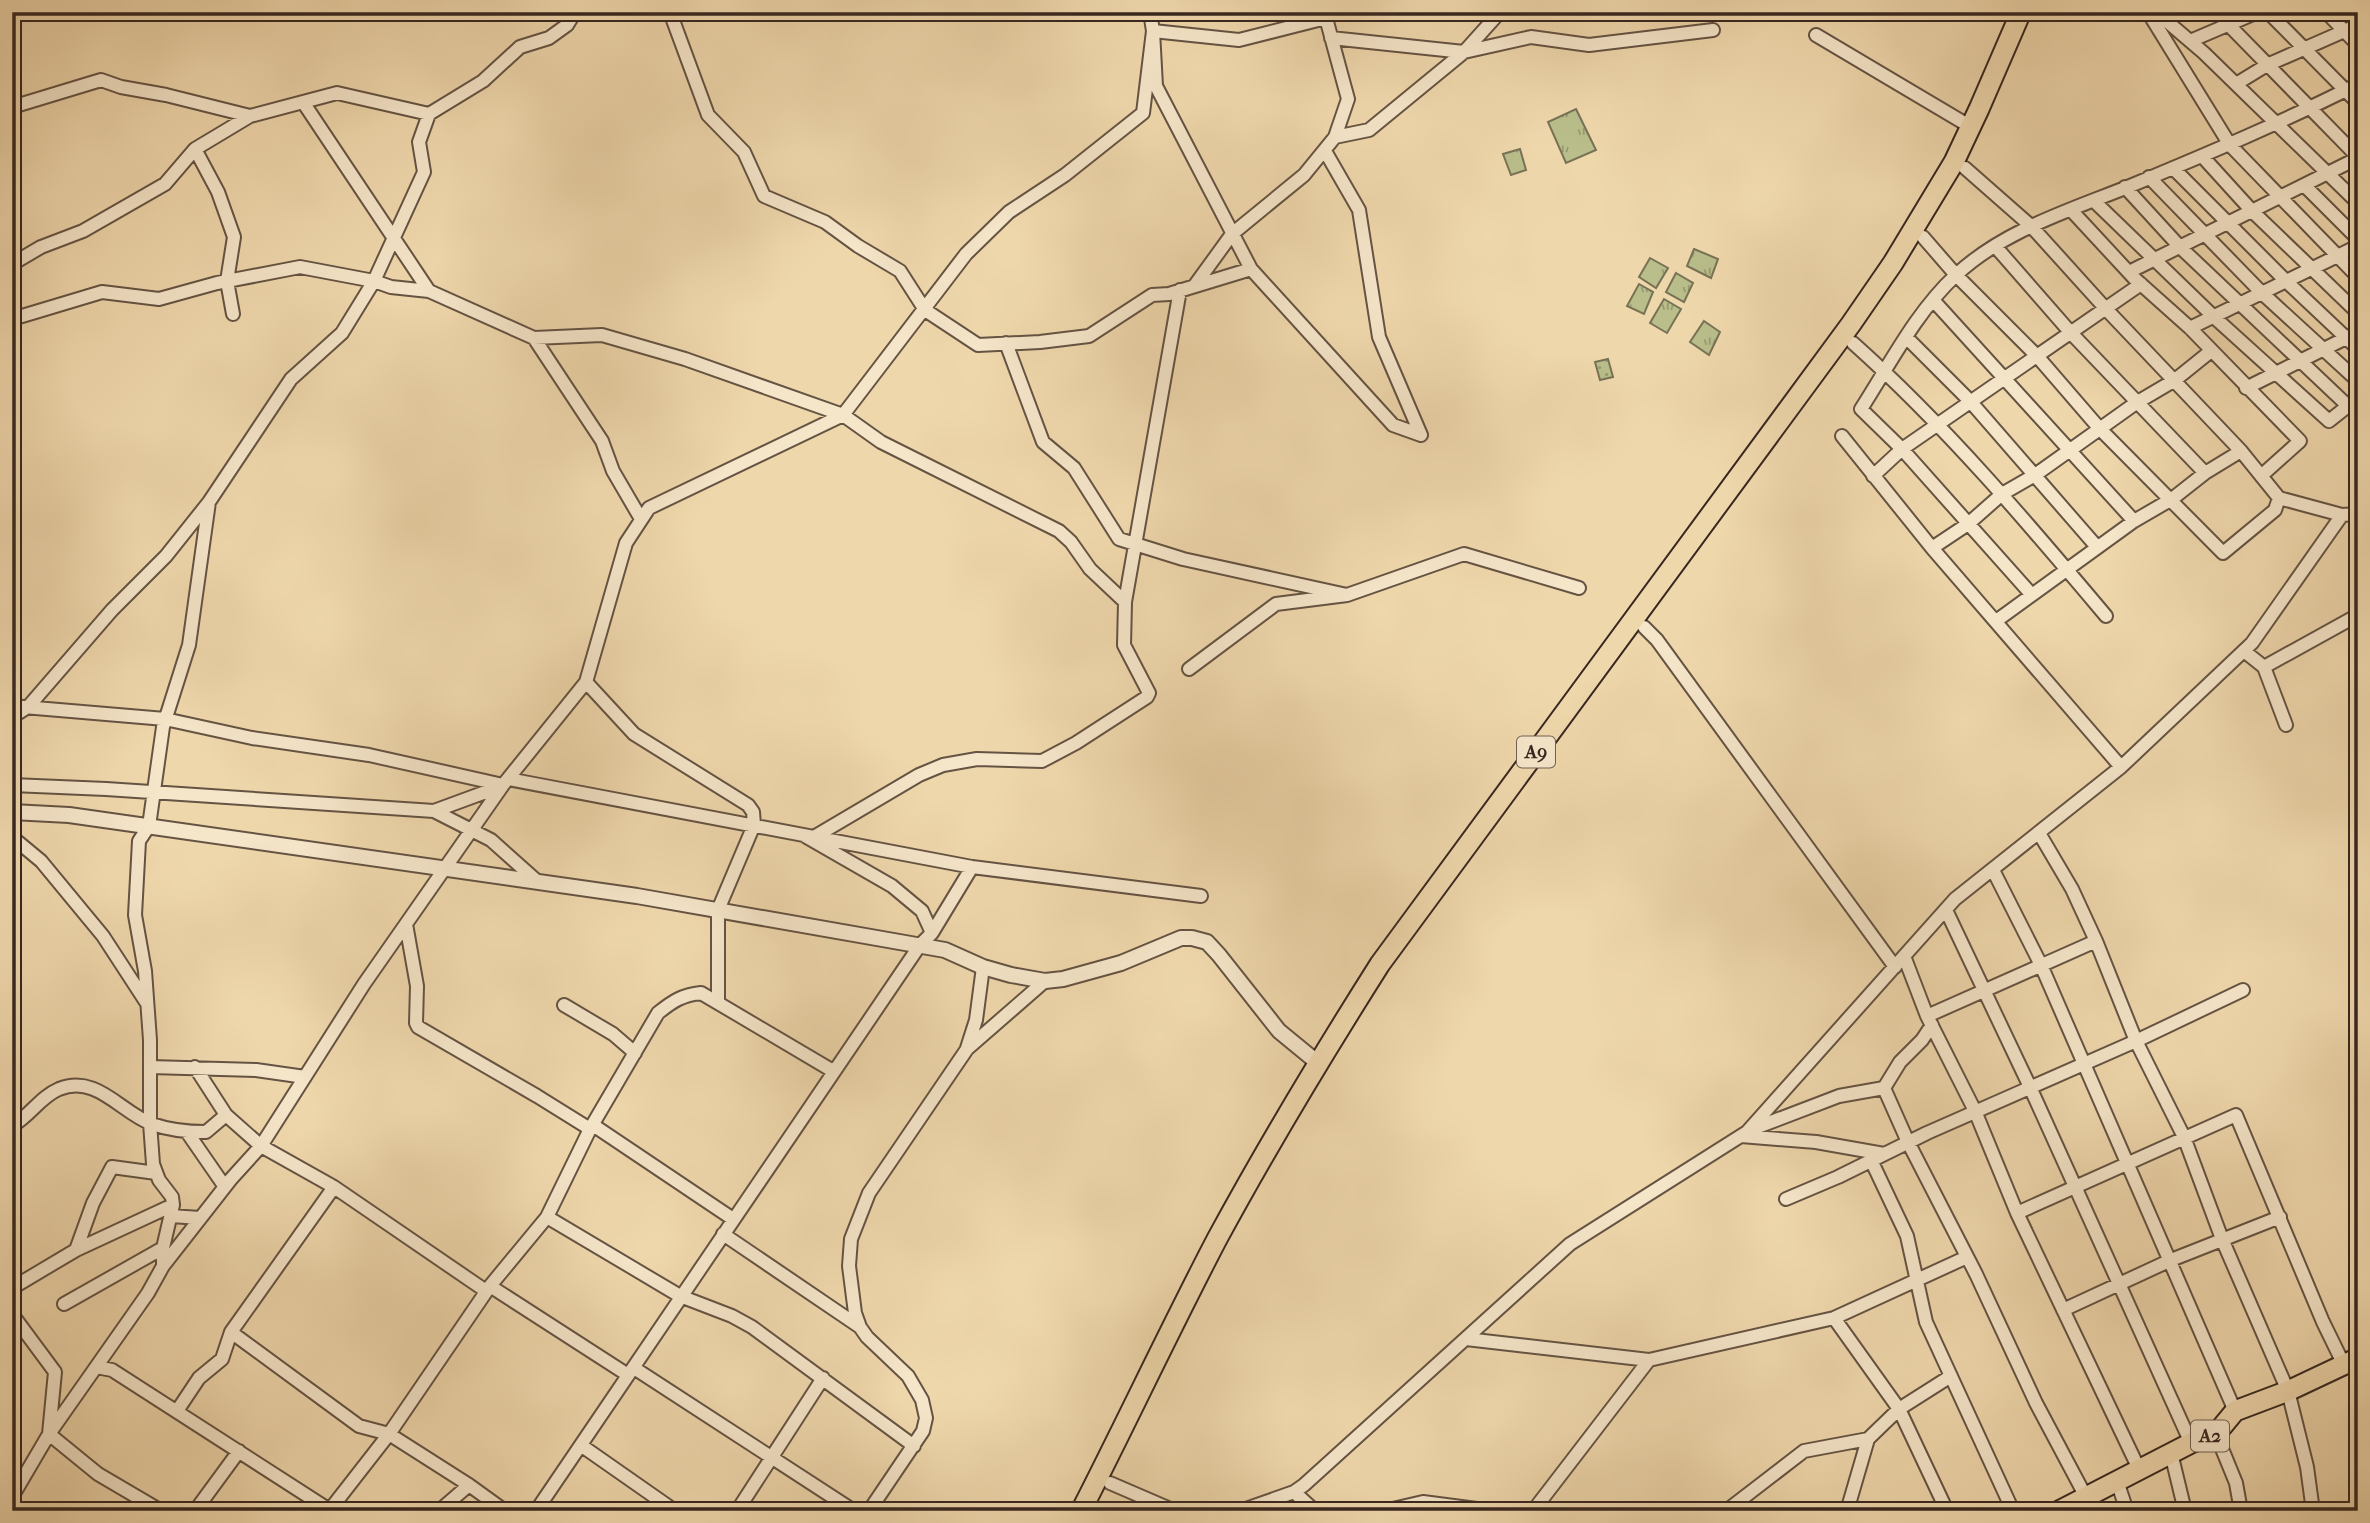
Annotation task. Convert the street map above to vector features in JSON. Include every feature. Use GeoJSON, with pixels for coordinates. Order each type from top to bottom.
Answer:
{"type":"FeatureCollection","features":[{"type":"Feature","properties":{"kind":"highway","name":"A9"},"geometry":{"type":"LineString","coordinates":[[1081,1511],[1217,1240],[1318,1063],[1380,964],[1893,263],[1954,162],[2021,12]]}},
{"type":"Feature","properties":{"kind":"highway","name":"A9"},"geometry":{"type":"LineString","coordinates":[[1096,1511],[1228,1247],[1341,1049],[1391,972],[1853,343],[1903,270],[1965,168],[1991,115],[2034,12]]}},
{"type":"Feature","properties":{"kind":"highway","name":"A2"},"geometry":{"type":"LineString","coordinates":[[2060,1510],[2190,1443],[2216,1434],[2235,1411],[2288,1391],[2351,1362]]}},
{"type":"Feature","properties":{"kind":"street"},"geometry":{"type":"LineString","coordinates":[[12,717],[28,706],[112,610],[166,556],[209,502],[291,379],[342,333],[374,281],[424,172],[419,142],[429,114],[483,80],[520,47],[549,38],[567,25],[575,12]]}},
{"type":"Feature","properties":{"kind":"street"},"geometry":{"type":"LineString","coordinates":[[670,12],[708,115],[744,152],[764,196],[825,222],[900,271],[925,310],[978,345],[1089,336],[1152,295],[1169,294],[1251,269]]}},
{"type":"Feature","properties":{"kind":"street"},"geometry":{"type":"LineString","coordinates":[[1150,12],[1156,86],[1251,269],[1393,425],[1421,435],[1379,337],[1359,210],[1325,151]]}},
{"type":"Feature","properties":{"kind":"street"},"geometry":{"type":"LineString","coordinates":[[1335,137],[1369,131],[1464,52],[1500,12]]}},
{"type":"Feature","properties":{"kind":"street"},"geometry":{"type":"LineString","coordinates":[[2148,12],[2230,145],[2358,277]]}},
{"type":"Feature","properties":{"kind":"street"},"geometry":{"type":"LineString","coordinates":[[2156,12],[2190,41],[2358,203]]}},
{"type":"Feature","properties":{"kind":"street"},"geometry":{"type":"LineString","coordinates":[[2129,272],[2358,158],[2216,12]]}},
{"type":"Feature","properties":{"kind":"street"},"geometry":{"type":"LineString","coordinates":[[2190,41],[2259,12]]}},
{"type":"Feature","properties":{"kind":"street"},"geometry":{"type":"LineString","coordinates":[[2268,12],[2358,103]]}},
{"type":"Feature","properties":{"kind":"street"},"geometry":{"type":"LineString","coordinates":[[2326,12],[2358,45]]}},
{"type":"Feature","properties":{"kind":"street"},"geometry":{"type":"LineString","coordinates":[[1153,31],[1239,40],[1326,15],[1348,99],[1335,137],[1325,151],[1304,176],[1232,234],[1195,286]]}},
{"type":"Feature","properties":{"kind":"street"},"geometry":{"type":"LineString","coordinates":[[2235,84],[2267,65],[2358,25]]}},
{"type":"Feature","properties":{"kind":"street"},"geometry":{"type":"LineString","coordinates":[[1331,38],[1464,52],[1531,37],[1589,45],[1713,30]]}},
{"type":"Feature","properties":{"kind":"street"},"geometry":{"type":"LineString","coordinates":[[12,1497],[49,1434],[148,1293],[163,1266],[261,1146],[364,984],[505,782],[586,682],[626,543],[649,508],[843,415],[966,254],[1009,212],[1065,175],[1143,113],[1153,31]]}},
{"type":"Feature","properties":{"kind":"street"},"geometry":{"type":"LineString","coordinates":[[1816,35],[1971,127]]}},
{"type":"Feature","properties":{"kind":"street"},"geometry":{"type":"LineString","coordinates":[[12,107],[102,80],[121,87],[250,116]]}},
{"type":"Feature","properties":{"kind":"street"},"geometry":{"type":"LineString","coordinates":[[2031,594],[1902,449],[1861,409],[1906,337],[1933,300],[1956,275],[1995,246],[2031,226],[2230,145],[2358,84]]}},
{"type":"Feature","properties":{"kind":"street"},"geometry":{"type":"LineString","coordinates":[[12,264],[41,247],[83,231],[165,184],[195,149],[250,116],[337,93],[429,114]]}},
{"type":"Feature","properties":{"kind":"street"},"geometry":{"type":"LineString","coordinates":[[303,102],[429,291]]}},
{"type":"Feature","properties":{"kind":"street"},"geometry":{"type":"LineString","coordinates":[[195,149],[218,192],[234,237],[227,281],[233,314]]}},
{"type":"Feature","properties":{"kind":"street"},"geometry":{"type":"LineString","coordinates":[[2202,156],[2252,211],[2358,313]]}},
{"type":"Feature","properties":{"kind":"street"},"geometry":{"type":"LineString","coordinates":[[1965,168],[2031,226],[2241,451],[2278,498],[2342,515],[2358,514]]}},
{"type":"Feature","properties":{"kind":"street"},"geometry":{"type":"LineString","coordinates":[[2173,168],[2286,281],[2352,335],[2358,349]]}},
{"type":"Feature","properties":{"kind":"street"},"geometry":{"type":"LineString","coordinates":[[2150,177],[2262,293],[2358,381]]}},
{"type":"Feature","properties":{"kind":"street"},"geometry":{"type":"LineString","coordinates":[[2304,185],[2358,239]]}},
{"type":"Feature","properties":{"kind":"street"},"geometry":{"type":"LineString","coordinates":[[2094,201],[2214,317],[2329,421],[2353,402],[2298,361],[2180,247],[2125,187]]}},
{"type":"Feature","properties":{"kind":"street"},"geometry":{"type":"LineString","coordinates":[[2071,210],[2129,272],[2190,328],[2300,442],[2261,476]]}},
{"type":"Feature","properties":{"kind":"street"},"geometry":{"type":"LineString","coordinates":[[1923,237],[1956,275],[2037,356],[2100,429],[2223,553],[2275,510],[2278,498]]}},
{"type":"Feature","properties":{"kind":"street"},"geometry":{"type":"LineString","coordinates":[[1995,246],[2071,333],[2205,473]]}},
{"type":"Feature","properties":{"kind":"street"},"geometry":{"type":"LineString","coordinates":[[2190,328],[2358,246]]}},
{"type":"Feature","properties":{"kind":"street"},"geometry":{"type":"LineString","coordinates":[[12,319],[102,292],[159,299],[227,281],[300,267],[374,281],[391,287],[429,291],[534,338],[602,335],[685,359],[843,415],[881,442],[1059,531],[1071,542],[1090,569],[1125,602]]}},
{"type":"Feature","properties":{"kind":"street"},"geometry":{"type":"LineString","coordinates":[[1873,477],[1902,449],[2141,284]]}},
{"type":"Feature","properties":{"kind":"street"},"geometry":{"type":"LineString","coordinates":[[809,837],[919,775],[943,765],[977,759],[1042,761],[1076,743],[1147,697],[1149,693],[1124,645],[1125,602],[1180,290]]}},
{"type":"Feature","properties":{"kind":"street"},"geometry":{"type":"LineString","coordinates":[[1933,300],[2134,521]]}},
{"type":"Feature","properties":{"kind":"street"},"geometry":{"type":"LineString","coordinates":[[2246,388],[2352,335]]}},
{"type":"Feature","properties":{"kind":"street"},"geometry":{"type":"LineString","coordinates":[[1906,337],[1970,401],[2097,547]]}},
{"type":"Feature","properties":{"kind":"street"},"geometry":{"type":"LineString","coordinates":[[534,338],[602,441],[613,471],[641,519]]}},
{"type":"Feature","properties":{"kind":"street"},"geometry":{"type":"LineString","coordinates":[[1006,343],[1044,442],[1074,468],[1119,539],[1183,559],[1347,595]]}},
{"type":"Feature","properties":{"kind":"street"},"geometry":{"type":"LineString","coordinates":[[1853,343],[1938,424],[2002,494],[2106,617]]}},
{"type":"Feature","properties":{"kind":"street"},"geometry":{"type":"LineString","coordinates":[[1932,548],[1968,524],[2002,494],[2035,475],[2136,403],[2175,380],[2211,351]]}},
{"type":"Feature","properties":{"kind":"street"},"geometry":{"type":"LineString","coordinates":[[1842,436],[1932,548],[2121,767]]}},
{"type":"Feature","properties":{"kind":"street"},"geometry":{"type":"LineString","coordinates":[[1996,621],[2134,521],[2172,499],[2205,473],[2241,451]]}},
{"type":"Feature","properties":{"kind":"street"},"geometry":{"type":"LineString","coordinates":[[163,1266],[163,1248],[172,1211],[172,1197],[159,1180],[153,1164],[148,1005],[135,915],[139,841],[149,826],[165,719],[189,645],[209,502]]}},
{"type":"Feature","properties":{"kind":"street"},"geometry":{"type":"LineString","coordinates":[[1744,1134],[1955,899],[2121,767],[2252,643],[2342,515]]}},
{"type":"Feature","properties":{"kind":"street"},"geometry":{"type":"LineString","coordinates":[[1189,669],[1276,604],[1347,595],[1464,554],[1579,588]]}},
{"type":"Feature","properties":{"kind":"street"},"geometry":{"type":"LineString","coordinates":[[2264,667],[2358,615]]}},
{"type":"Feature","properties":{"kind":"street"},"geometry":{"type":"LineString","coordinates":[[1644,627],[1657,640],[1895,967]]}},
{"type":"Feature","properties":{"kind":"street"},"geometry":{"type":"LineString","coordinates":[[2244,651],[2264,667],[2286,725]]}},
{"type":"Feature","properties":{"kind":"street"},"geometry":{"type":"LineString","coordinates":[[586,682],[634,734],[748,805],[753,811],[754,825],[718,910],[718,1003]]}},
{"type":"Feature","properties":{"kind":"street"},"geometry":{"type":"LineString","coordinates":[[12,706],[165,719],[972,867],[1201,896]]}},
{"type":"Feature","properties":{"kind":"street"},"geometry":{"type":"LineString","coordinates":[[434,811],[505,782]]}},
{"type":"Feature","properties":{"kind":"street"},"geometry":{"type":"LineString","coordinates":[[12,785],[434,811],[491,840],[538,882]]}},
{"type":"Feature","properties":{"kind":"street"},"geometry":{"type":"LineString","coordinates":[[12,812],[69,815],[636,895],[945,950],[983,967],[1045,981],[1063,979],[1121,963],[1181,938],[1192,938],[1207,942],[1279,1031],[1318,1063]]}},
{"type":"Feature","properties":{"kind":"street"},"geometry":{"type":"LineString","coordinates":[[2039,832],[2072,889],[2136,1041],[2184,1138],[2222,1239],[2288,1391],[2308,1467],[2313,1511]]}},
{"type":"Feature","properties":{"kind":"street"},"geometry":{"type":"LineString","coordinates":[[12,837],[41,861],[103,936],[148,1005]]}},
{"type":"Feature","properties":{"kind":"street"},"geometry":{"type":"LineString","coordinates":[[809,837],[892,886],[922,911],[932,933]]}},
{"type":"Feature","properties":{"kind":"street"},"geometry":{"type":"LineString","coordinates":[[536,1511],[680,1296],[786,1145],[833,1071],[920,945],[932,933],[972,867]]}},
{"type":"Feature","properties":{"kind":"street"},"geometry":{"type":"LineString","coordinates":[[1993,870],[2041,965],[2235,1411]]}},
{"type":"Feature","properties":{"kind":"street"},"geometry":{"type":"LineString","coordinates":[[1946,910],[1986,990],[2190,1443]]}},
{"type":"Feature","properties":{"kind":"street"},"geometry":{"type":"LineString","coordinates":[[406,924],[416,980],[418,1027],[591,1127],[733,1219]]}},
{"type":"Feature","properties":{"kind":"street"},"geometry":{"type":"LineString","coordinates":[[1240,1511],[1294,1492],[1304,1485],[1570,1244],[1744,1134],[1839,1096],[1884,1087],[1900,1062],[1922,1040],[1929,1021],[1986,990],[2096,941]]}},
{"type":"Feature","properties":{"kind":"street"},"geometry":{"type":"LineString","coordinates":[[1905,956],[1929,1021],[1975,1111],[2017,1213],[2139,1469]]}},
{"type":"Feature","properties":{"kind":"street"},"geometry":{"type":"LineString","coordinates":[[967,1049],[976,1020],[983,967]]}},
{"type":"Feature","properties":{"kind":"street"},"geometry":{"type":"LineString","coordinates":[[869,1511],[914,1446],[926,1418],[922,1400],[908,1376],[860,1327],[855,1313],[849,1266],[851,1239],[856,1223],[869,1193],[967,1049],[1045,981]]}},
{"type":"Feature","properties":{"kind":"street"},"geometry":{"type":"LineString","coordinates":[[1786,1199],[2243,990]]}},
{"type":"Feature","properties":{"kind":"street"},"geometry":{"type":"LineString","coordinates":[[96,1367],[112,1370],[330,1511],[389,1434],[488,1288],[547,1217],[591,1127],[658,1013],[674,1000],[701,993],[833,1071]]}},
{"type":"Feature","properties":{"kind":"street"},"geometry":{"type":"LineString","coordinates":[[564,1005],[614,1034],[635,1053]]}},
{"type":"Feature","properties":{"kind":"street"},"geometry":{"type":"LineString","coordinates":[[195,1067],[226,1115],[261,1146],[334,1187],[488,1288],[631,1372],[854,1511]]}},
{"type":"Feature","properties":{"kind":"street"},"geometry":{"type":"LineString","coordinates":[[150,1068],[256,1070],[305,1077]]}},
{"type":"Feature","properties":{"kind":"street"},"geometry":{"type":"LineString","coordinates":[[12,1126],[31,1114],[51,1093],[64,1087],[83,1085],[96,1089],[150,1124],[187,1132],[206,1132],[226,1115]]}},
{"type":"Feature","properties":{"kind":"street"},"geometry":{"type":"LineString","coordinates":[[1884,1087],[1908,1142],[1967,1256],[2036,1403],[2086,1497]]}},
{"type":"Feature","properties":{"kind":"street"},"geometry":{"type":"LineString","coordinates":[[2017,1213],[2236,1115],[2323,1322],[2351,1362]]}},
{"type":"Feature","properties":{"kind":"street"},"geometry":{"type":"LineString","coordinates":[[187,1132],[225,1187]]}},
{"type":"Feature","properties":{"kind":"street"},"geometry":{"type":"LineString","coordinates":[[1744,1134],[1816,1142],[1884,1154]]}},
{"type":"Feature","properties":{"kind":"street"},"geometry":{"type":"LineString","coordinates":[[1871,1160],[1907,1236],[1926,1322],[2013,1511]]}},
{"type":"Feature","properties":{"kind":"street"},"geometry":{"type":"LineString","coordinates":[[76,1250],[93,1202],[112,1167],[156,1173]]}},
{"type":"Feature","properties":{"kind":"street"},"geometry":{"type":"LineString","coordinates":[[177,1412],[199,1378],[222,1359],[231,1332],[334,1187]]}},
{"type":"Feature","properties":{"kind":"street"},"geometry":{"type":"LineString","coordinates":[[12,1288],[76,1250],[172,1211],[200,1218]]}},
{"type":"Feature","properties":{"kind":"street"},"geometry":{"type":"LineString","coordinates":[[547,1217],[680,1296],[732,1316],[823,1378],[914,1446]]}},
{"type":"Feature","properties":{"kind":"street"},"geometry":{"type":"LineString","coordinates":[[2063,1310],[2118,1283],[2280,1217]]}},
{"type":"Feature","properties":{"kind":"street"},"geometry":{"type":"LineString","coordinates":[[723,1234],[860,1327]]}},
{"type":"Feature","properties":{"kind":"street"},"geometry":{"type":"LineString","coordinates":[[64,1304],[163,1248]]}},
{"type":"Feature","properties":{"kind":"street"},"geometry":{"type":"LineString","coordinates":[[1466,1339],[1649,1360],[1834,1318],[1967,1256]]}},
{"type":"Feature","properties":{"kind":"street"},"geometry":{"type":"LineString","coordinates":[[12,1314],[55,1372],[49,1434]]}},
{"type":"Feature","properties":{"kind":"street"},"geometry":{"type":"LineString","coordinates":[[1834,1318],[1899,1409],[1947,1511]]}},
{"type":"Feature","properties":{"kind":"street"},"geometry":{"type":"LineString","coordinates":[[231,1332],[359,1426],[389,1434],[470,1485],[505,1511]]}},
{"type":"Feature","properties":{"kind":"street"},"geometry":{"type":"LineString","coordinates":[[104,1355],[112,1370]]}},
{"type":"Feature","properties":{"kind":"street"},"geometry":{"type":"LineString","coordinates":[[1533,1511],[1649,1360]]}},
{"type":"Feature","properties":{"kind":"street"},"geometry":{"type":"LineString","coordinates":[[1847,1511],[1868,1438],[1899,1409],[1951,1376]]}},
{"type":"Feature","properties":{"kind":"street"},"geometry":{"type":"LineString","coordinates":[[737,1511],[823,1378]]}},
{"type":"Feature","properties":{"kind":"street"},"geometry":{"type":"LineString","coordinates":[[49,1434],[98,1474],[161,1511]]}},
{"type":"Feature","properties":{"kind":"street"},"geometry":{"type":"LineString","coordinates":[[2216,1434],[2236,1483],[2241,1511]]}},
{"type":"Feature","properties":{"kind":"street"},"geometry":{"type":"LineString","coordinates":[[1741,1511],[1730,1508],[1804,1451],[1868,1438]]}},
{"type":"Feature","properties":{"kind":"street"},"geometry":{"type":"LineString","coordinates":[[582,1446],[675,1511]]}},
{"type":"Feature","properties":{"kind":"street"},"geometry":{"type":"LineString","coordinates":[[195,1511],[239,1451]]}},
{"type":"Feature","properties":{"kind":"street"},"geometry":{"type":"LineString","coordinates":[[2171,1453],[2185,1511]]}},
{"type":"Feature","properties":{"kind":"street"},"geometry":{"type":"LineString","coordinates":[[2117,1481],[2127,1511]]}},
{"type":"Feature","properties":{"kind":"street"},"geometry":{"type":"LineString","coordinates":[[1110,1483],[1175,1511]]}},
{"type":"Feature","properties":{"kind":"street"},"geometry":{"type":"LineString","coordinates":[[439,1511],[470,1485]]}},
{"type":"Feature","properties":{"kind":"street"},"geometry":{"type":"LineString","coordinates":[[1294,1492],[1315,1511]]}},
{"type":"Feature","properties":{"kind":"street"},"geometry":{"type":"LineString","coordinates":[[1384,1511],[1423,1502],[1492,1511]]}},
{"type":"Feature","properties":{"kind":"green space"},"geometry":{"type":"Polygon","coordinates":[[[1576,109],[1596,150],[1566,163],[1548,122],[1576,109]]]}},
{"type":"Feature","properties":{"kind":"green space"},"geometry":{"type":"Polygon","coordinates":[[[1520,149],[1526,170],[1511,175],[1503,154],[1520,149]]]}},
{"type":"Feature","properties":{"kind":"green space"},"geometry":{"type":"Polygon","coordinates":[[[1694,249],[1718,259],[1711,278],[1687,266],[1694,249]]]}},
{"type":"Feature","properties":{"kind":"green space"},"geometry":{"type":"Polygon","coordinates":[[[1650,258],[1668,268],[1656,288],[1639,277],[1650,258]]]}},
{"type":"Feature","properties":{"kind":"green space"},"geometry":{"type":"Polygon","coordinates":[[[1676,273],[1693,283],[1684,302],[1666,292],[1676,273]]]}},
{"type":"Feature","properties":{"kind":"green space"},"geometry":{"type":"Polygon","coordinates":[[[1639,284],[1653,292],[1644,314],[1627,306],[1639,284]]]}},
{"type":"Feature","properties":{"kind":"green space"},"geometry":{"type":"Polygon","coordinates":[[[1664,299],[1681,309],[1667,333],[1650,323],[1664,299]]]}},
{"type":"Feature","properties":{"kind":"green space"},"geometry":{"type":"Polygon","coordinates":[[[1704,321],[1720,332],[1709,355],[1690,342],[1704,321]]]}},
{"type":"Feature","properties":{"kind":"green space"},"geometry":{"type":"Polygon","coordinates":[[[1608,359],[1613,377],[1600,380],[1595,362],[1608,359]]]}}]}
